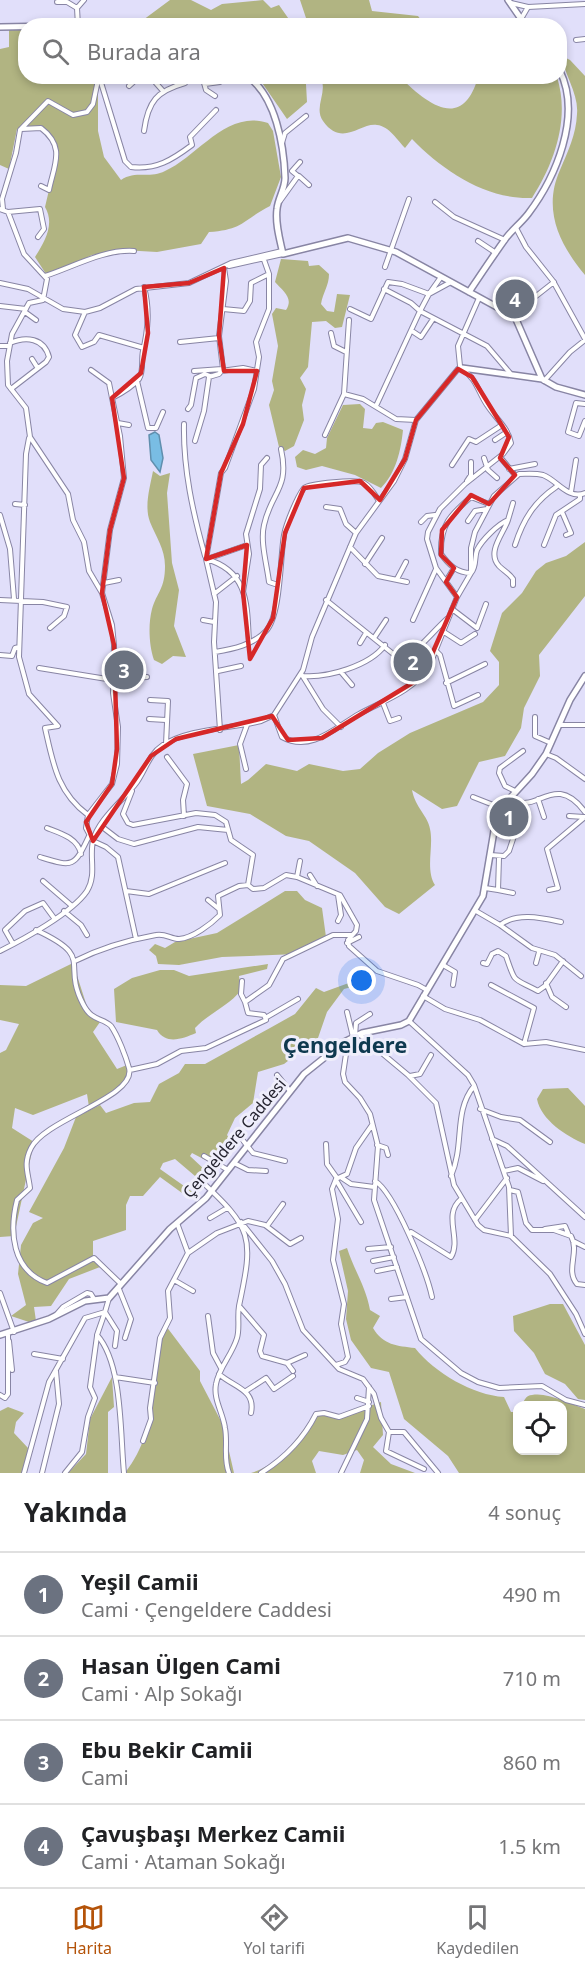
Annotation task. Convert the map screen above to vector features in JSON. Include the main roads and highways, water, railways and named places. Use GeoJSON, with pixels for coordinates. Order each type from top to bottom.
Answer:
{"type":"FeatureCollection","features":[{"type":"Feature","properties":{"kind":"main road"},"geometry":{"type":"LineString","coordinates":[[510,1],[520,18]]}},
{"type":"Feature","properties":{"kind":"main road"},"geometry":{"type":"LineString","coordinates":[[0,27],[18,27]]}},
{"type":"Feature","properties":{"kind":"main road"},"geometry":{"type":"LineString","coordinates":[[255,84],[273,113],[285,179],[276,220],[283,253],[342,238],[371,243],[392,250],[512,315],[519,322],[543,380]]}},
{"type":"Feature","properties":{"kind":"main road"},"geometry":{"type":"LineString","coordinates":[[469,292],[504,240],[528,214],[542,192],[563,144],[568,102],[563,84]]}},
{"type":"Feature","properties":{"kind":"main road"},"geometry":{"type":"LineString","coordinates":[[461,368],[510,373],[543,380],[585,395]]}},
{"type":"Feature","properties":{"kind":"main road"},"geometry":{"type":"LineString","coordinates":[[583,683],[585,676]]}},
{"type":"Feature","properties":{"kind":"main road","name":"Çengeldere Caddesi"},"geometry":{"type":"LineString","coordinates":[[0,1335],[11,1334],[94,1299],[109,1298],[177,1223],[212,1191],[304,1074],[342,1043],[356,1036],[409,1021],[476,911],[485,888],[489,855],[501,808],[532,774],[546,754],[559,725],[583,683]]}},
{"type":"Feature","properties":{"kind":"water"},"geometry":{"type":"Polygon","coordinates":[[[155,432],[159,435],[163,458],[160,472],[151,460],[149,435],[155,432]]]}},
{"type":"Feature","properties":{"kind":"place","name":"Çavuşbaşı Merkez Camii"},"geometry":{"type":"Point","coordinates":[515,299]}},
{"type":"Feature","properties":{"kind":"place","name":"Hasan Ülgen Cami"},"geometry":{"type":"Point","coordinates":[413,662]}},
{"type":"Feature","properties":{"kind":"place","name":"Ebu Bekir Camii"},"geometry":{"type":"Point","coordinates":[124,670]}},
{"type":"Feature","properties":{"kind":"place","name":"Yeşil Camii"},"geometry":{"type":"Point","coordinates":[509,817]}},
{"type":"Feature","properties":{"kind":"district","name":"Çengeldere"},"geometry":{"type":"Point","coordinates":[345,1045]}}]}
